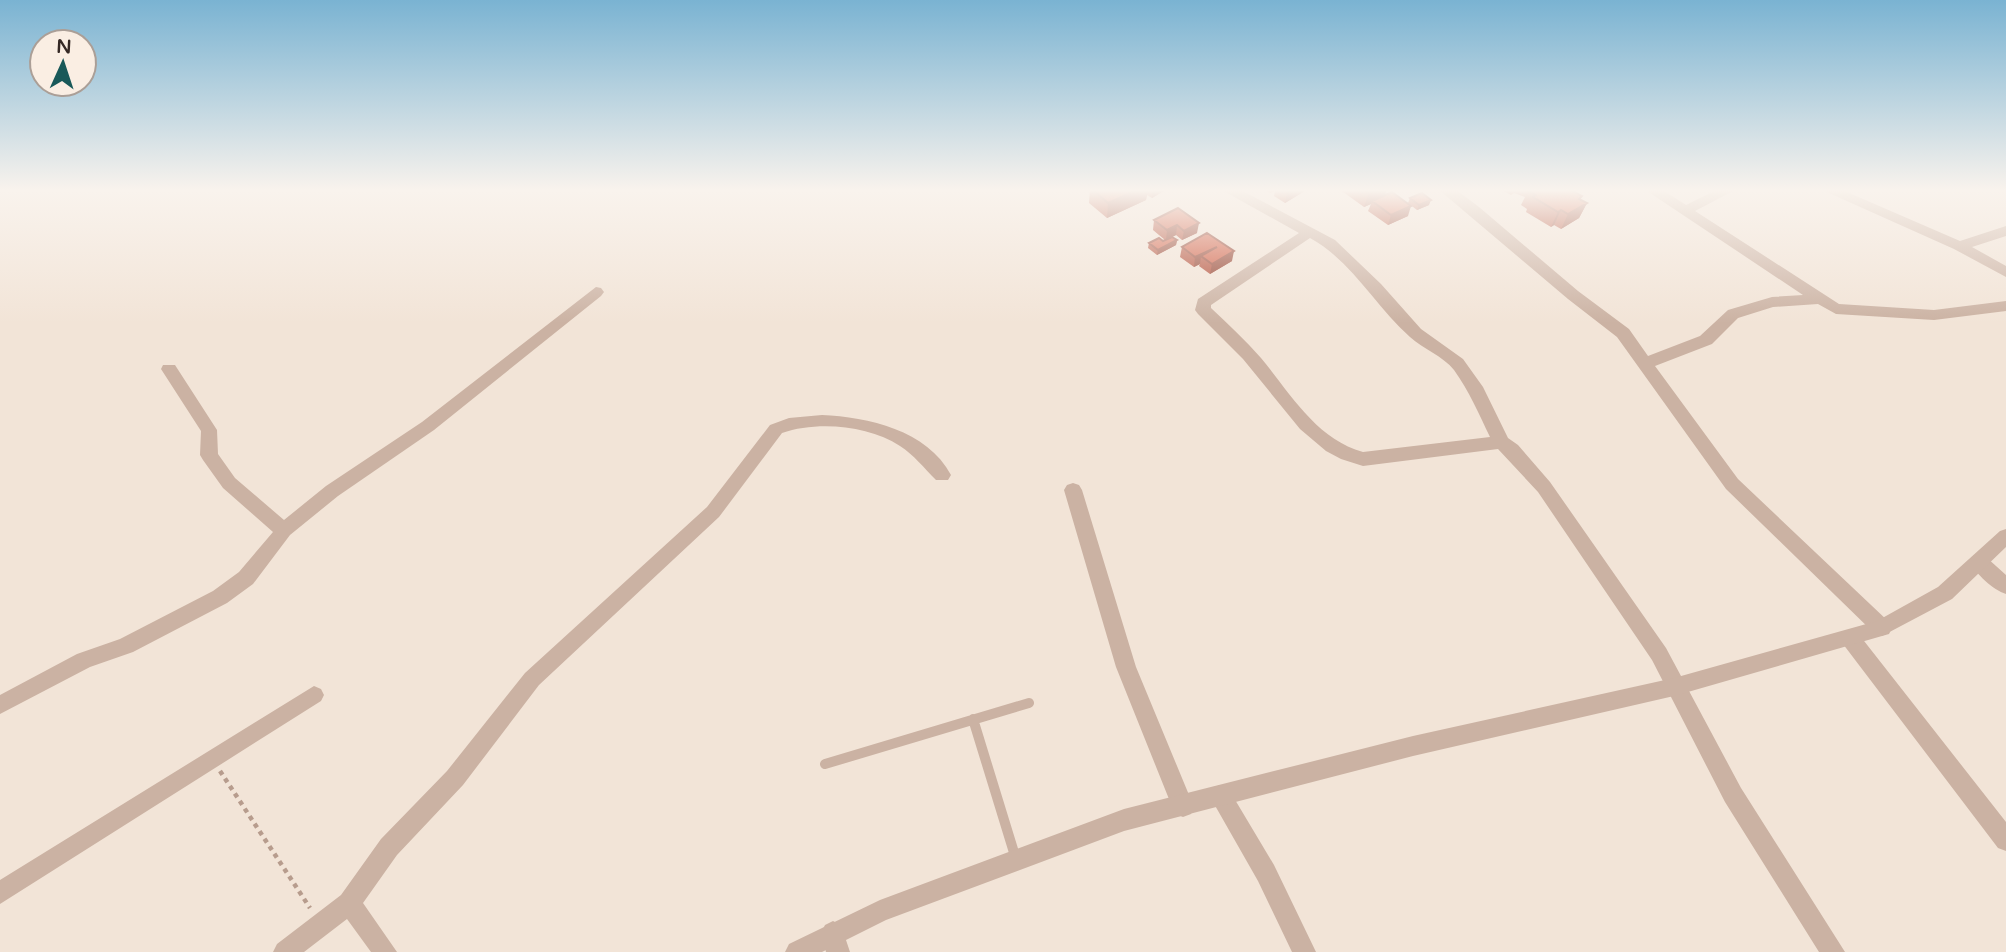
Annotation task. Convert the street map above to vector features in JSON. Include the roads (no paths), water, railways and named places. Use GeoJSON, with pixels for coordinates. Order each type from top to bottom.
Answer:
{"type":"FeatureCollection","features":[{"type":"Feature","properties":{"kind":"street"},"geometry":{"type":"LineString","coordinates":[[1307,233],[1203,303],[1203,310],[1230,333],[1309,429],[1344,456],[1363,459],[1501,442]]}},
{"type":"Feature","properties":{"kind":"street"},"geometry":{"type":"LineString","coordinates":[[1309,233],[1330,243],[1376,288],[1405,325],[1457,363],[1477,391],[1501,442],[1518,456],[1544,487],[1659,654],[1733,795],[1833,952]]}},
{"type":"Feature","properties":{"kind":"street"},"geometry":{"type":"LineString","coordinates":[[1501,233],[1573,295],[1623,333],[1732,484],[1882,628]]}},
{"type":"Feature","properties":{"kind":"street"},"geometry":{"type":"LineString","coordinates":[[1720,233],[1818,299],[1843,311],[1950,314],[2006,306]]}},
{"type":"Feature","properties":{"kind":"street"},"geometry":{"type":"LineString","coordinates":[[1929,233],[2006,272]]}},
{"type":"Feature","properties":{"kind":"street"},"geometry":{"type":"LineString","coordinates":[[1959,246],[1996,233]]}},
{"type":"Feature","properties":{"kind":"street"},"geometry":{"type":"LineString","coordinates":[[0,705],[84,660],[125,646],[220,597],[246,578],[284,530],[332,491],[428,426],[596,292]]}},
{"type":"Feature","properties":{"kind":"street"},"geometry":{"type":"LineString","coordinates":[[1646,363],[1706,340],[1733,314],[1772,302],[1818,299]]}},
{"type":"Feature","properties":{"kind":"street"},"geometry":{"type":"LineString","coordinates":[[169,369],[209,430],[209,455],[229,483],[254,508],[284,530]]}},
{"type":"Feature","properties":{"kind":"street"},"geometry":{"type":"LineString","coordinates":[[285,952],[349,903],[389,848],[455,778],[532,679],[713,512],[776,429],[804,422],[858,424],[885,431],[905,440],[942,475]]}},
{"type":"Feature","properties":{"kind":"street"},"geometry":{"type":"LineString","coordinates":[[1073,489],[1126,667],[1183,807]]}},
{"type":"Feature","properties":{"kind":"street"},"geometry":{"type":"LineString","coordinates":[[797,952],[836,942],[880,911],[1124,820],[1413,746],[1674,687],[1882,628],[1945,593],[2006,536]]}},
{"type":"Feature","properties":{"kind":"street"},"geometry":{"type":"LineString","coordinates":[[1979,562],[2006,586]]}},
{"type":"Feature","properties":{"kind":"street"},"geometry":{"type":"LineString","coordinates":[[1850,638],[2006,840]]}},
{"type":"Feature","properties":{"kind":"street"},"geometry":{"type":"LineString","coordinates":[[0,893],[136,807],[214,762],[314,695]]}},
{"type":"Feature","properties":{"kind":"street"},"geometry":{"type":"LineString","coordinates":[[1220,795],[1266,873],[1304,952]]}},
{"type":"Feature","properties":{"kind":"street"},"geometry":{"type":"LineString","coordinates":[[349,903],[385,952]]}},
{"type":"Feature","properties":{"kind":"lane"},"geometry":{"type":"LineString","coordinates":[[825,764],[1029,703]]}},
{"type":"Feature","properties":{"kind":"lane"},"geometry":{"type":"LineString","coordinates":[[973,719],[1016,859]]}}]}
